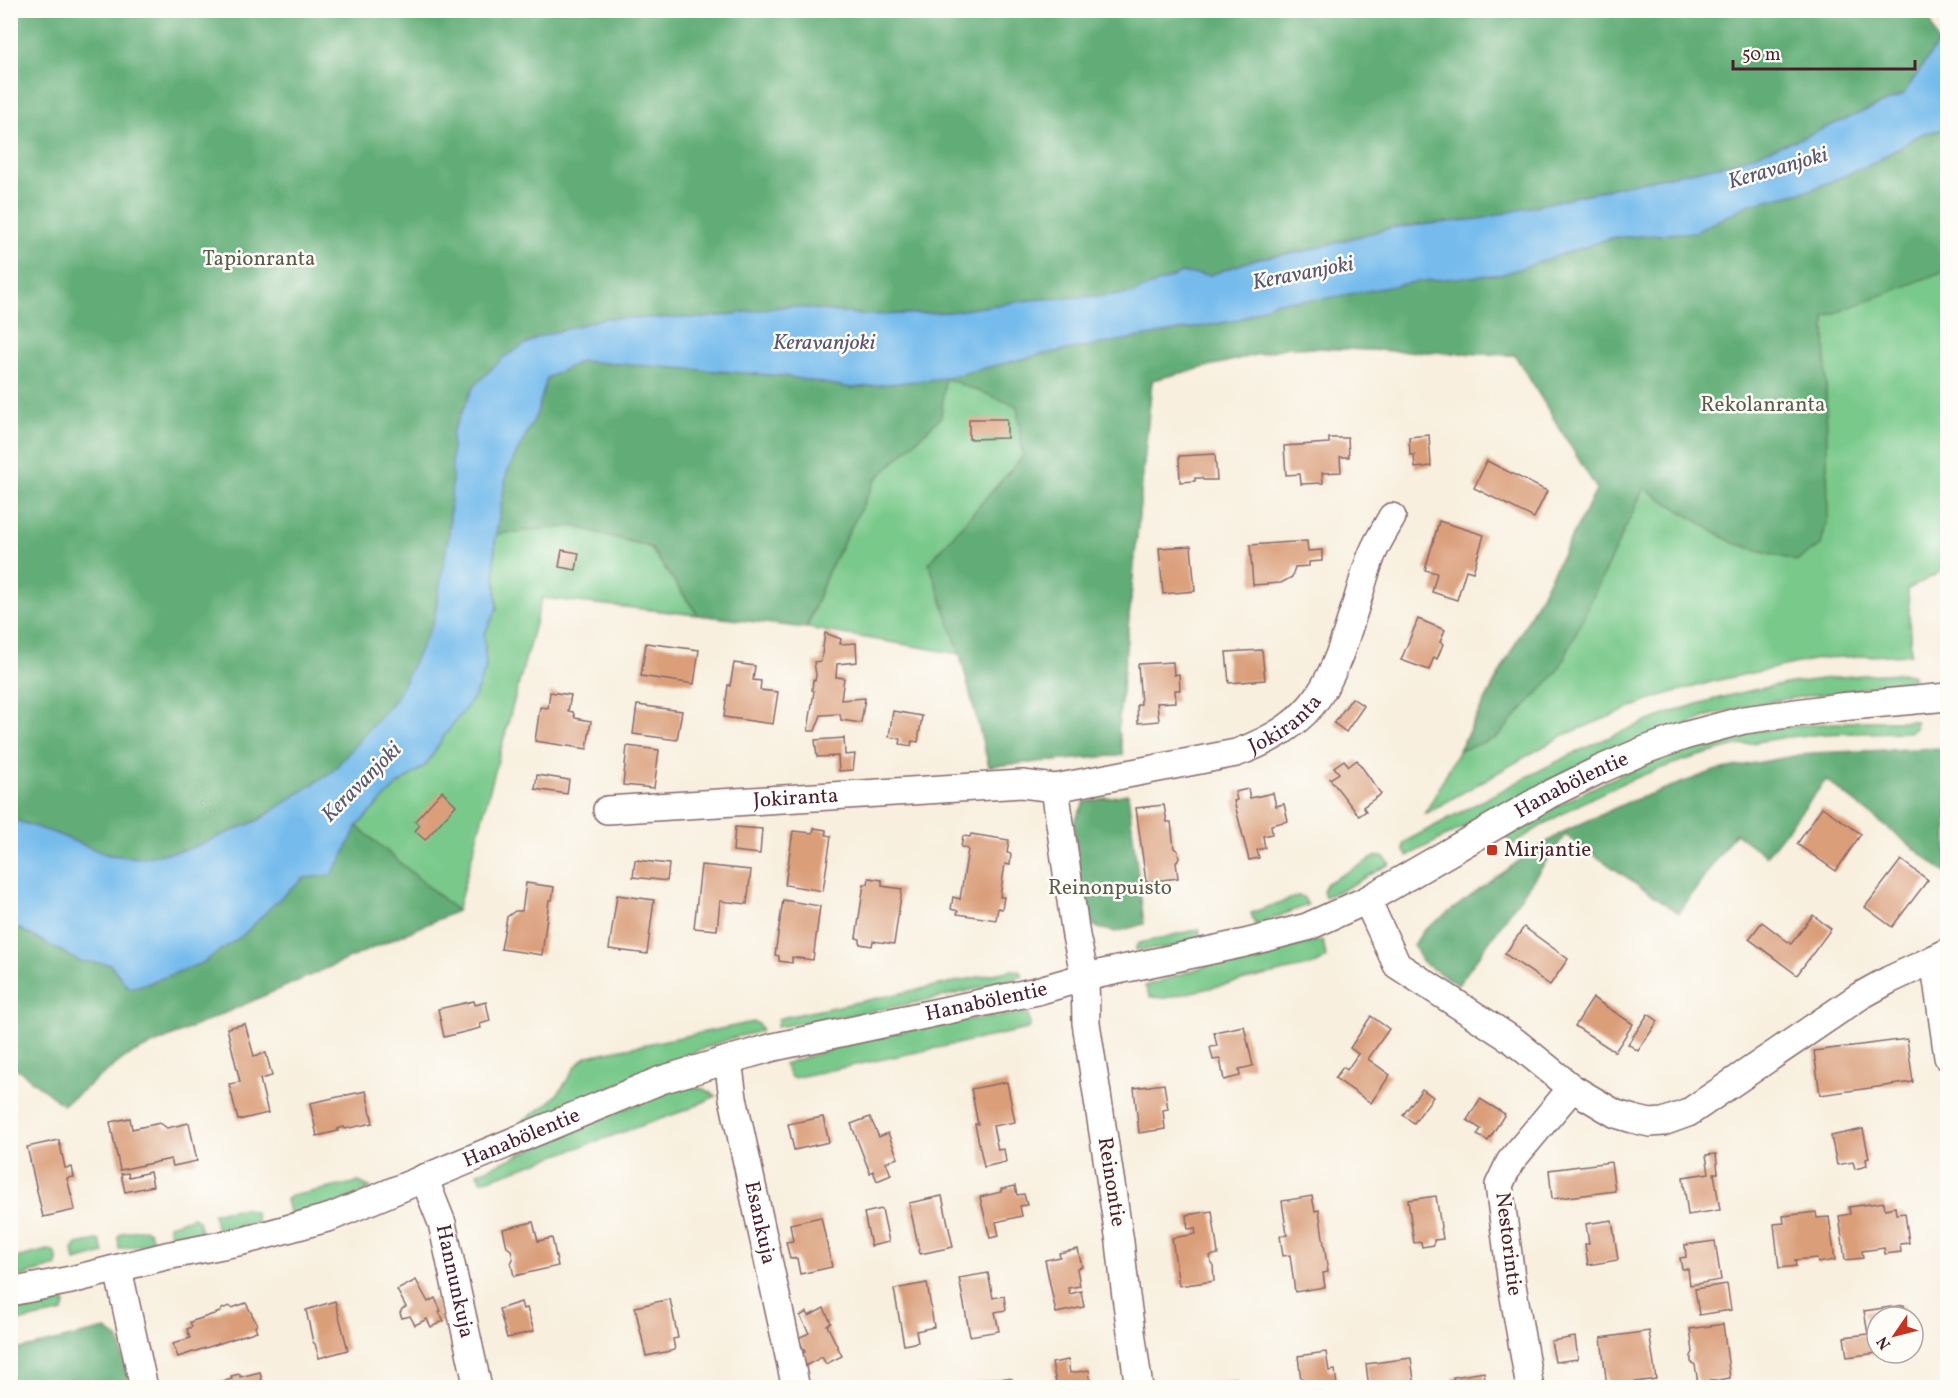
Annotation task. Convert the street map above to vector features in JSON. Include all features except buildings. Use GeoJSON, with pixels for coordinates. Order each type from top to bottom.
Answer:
{"type":"FeatureCollection","features":[{"type":"Feature","properties":{"kind":"street","name":"Jokiranta"},"geometry":{"type":"LineString","coordinates":[[606,810],[1022,784],[1055,788],[1236,753],[1262,744],[1310,708],[1327,685],[1341,654],[1373,551],[1392,517]]}},
{"type":"Feature","properties":{"kind":"street","name":"Hanabölentie"},"geometry":{"type":"LineString","coordinates":[[10,1292],[260,1237],[331,1217],[662,1080],[728,1059],[774,1047],[1037,991],[1085,976],[1307,927],[1367,900],[1548,795],[1617,762],[1684,736],[1744,720],[1840,707],[1947,697]]}},
{"type":"Feature","properties":{"kind":"street"},"geometry":{"type":"LineString","coordinates":[[1055,788],[1076,936],[1085,976]]}},
{"type":"Feature","properties":{"kind":"street"},"geometry":{"type":"LineString","coordinates":[[1367,900],[1397,965],[1514,1041],[1572,1088],[1616,1114],[1650,1122],[1663,1122],[1688,1113],[1860,996],[1941,956],[1947,1057]]}},
{"type":"Feature","properties":{"kind":"street","name":"Reinontie"},"geometry":{"type":"LineString","coordinates":[[1085,976],[1086,1023],[1120,1242],[1139,1388]]}},
{"type":"Feature","properties":{"kind":"street","name":"Esankuja"},"geometry":{"type":"LineString","coordinates":[[728,1059],[733,1098],[796,1388]]}},
{"type":"Feature","properties":{"kind":"street","name":"Nestorintie"},"geometry":{"type":"LineString","coordinates":[[1530,1388],[1498,1185],[1510,1162],[1572,1088]]}},
{"type":"Feature","properties":{"kind":"street","name":"Hannunkuja"},"geometry":{"type":"LineString","coordinates":[[424,1178],[442,1223],[478,1388]]}},
{"type":"Feature","properties":{"kind":"street"},"geometry":{"type":"LineString","coordinates":[[118,1269],[144,1388]]}},
{"type":"Feature","properties":{"kind":"green space","name":"Tapionranta"},"geometry":{"type":"Polygon","coordinates":[[[1927,10],[1938,43],[1903,95],[1799,139],[1729,164],[1630,184],[1480,219],[1390,228],[1302,252],[1259,258],[1210,275],[1182,274],[1132,294],[1030,300],[950,312],[865,315],[787,306],[706,318],[538,337],[452,484],[449,533],[434,621],[396,698],[333,771],[259,820],[189,849],[141,858],[108,855],[54,833],[11,819],[10,11],[1927,10]]]}},
{"type":"Feature","properties":{"kind":"green space","name":"Rekolanranta"},"geometry":{"type":"Polygon","coordinates":[[[1947,129],[1947,565],[1937,574],[1908,589],[1911,654],[1822,658],[1719,680],[1660,696],[1562,736],[1425,814],[1597,489],[1515,355],[1288,347],[1152,380],[1118,730],[1123,755],[989,766],[960,654],[807,628],[828,572],[876,479],[941,417],[944,378],[1503,274],[1947,129]]]}},
{"type":"Feature","properties":{"kind":"green space","name":"Rekolanranta"},"geometry":{"type":"Polygon","coordinates":[[[1947,129],[1947,270],[1825,317],[1828,517],[1821,545],[1796,561],[1733,543],[1644,488],[1558,671],[1496,738],[1459,751],[1597,489],[1515,355],[1288,347],[1152,380],[1118,730],[1123,755],[989,766],[960,654],[929,563],[1023,456],[1017,406],[945,378],[941,417],[876,479],[828,572],[806,628],[698,615],[650,547],[573,526],[496,534],[507,472],[537,413],[547,378],[581,361],[784,376],[851,388],[944,378],[1038,355],[1238,320],[1276,302],[1322,298],[1421,281],[1503,274],[1611,238],[1695,232],[1750,204],[1810,190],[1872,164],[1923,133],[1947,129]]]}},
{"type":"Feature","properties":{"kind":"green space"},"geometry":{"type":"Polygon","coordinates":[[[573,526],[650,547],[698,615],[542,598],[457,911],[357,826],[396,786],[426,765],[486,668],[484,635],[497,609],[494,558],[496,534],[573,526]]]}},
{"type":"Feature","properties":{"kind":"green space"},"geometry":{"type":"Polygon","coordinates":[[[1911,674],[1914,678],[1904,683],[1787,699],[1708,716],[1499,809],[1407,856],[1404,851],[1404,844],[1408,840],[1515,783],[1625,730],[1663,715],[1726,696],[1776,686],[1827,678],[1911,674]]]}},
{"type":"Feature","properties":{"kind":"green space"},"geometry":{"type":"Polygon","coordinates":[[[1862,721],[1916,721],[1915,728],[1909,732],[1838,733],[1785,737],[1700,756],[1666,766],[1602,793],[1571,808],[1512,845],[1506,836],[1587,791],[1671,754],[1763,730],[1862,721]]]}},
{"type":"Feature","properties":{"kind":"green space"},"geometry":{"type":"Polygon","coordinates":[[[1938,748],[1947,755],[1947,874],[1826,780],[1766,856],[1735,833],[1679,913],[1565,835],[1458,985],[1422,962],[1414,945],[1423,931],[1531,852],[1563,832],[1626,803],[1717,770],[1811,753],[1938,748]]]}},
{"type":"Feature","properties":{"kind":"green space","name":"Reinonpuisto"},"geometry":{"type":"Polygon","coordinates":[[[1128,794],[1144,924],[1116,932],[1098,928],[1090,922],[1081,896],[1074,822],[1085,802],[1128,794]]]}},
{"type":"Feature","properties":{"kind":"green space"},"geometry":{"type":"Polygon","coordinates":[[[357,826],[457,911],[127,1056],[63,1105],[11,1064],[10,927],[18,928],[79,961],[110,964],[129,988],[149,983],[202,963],[243,935],[304,878],[331,875],[341,860],[357,826]]]}},
{"type":"Feature","properties":{"kind":"green space"},"geometry":{"type":"Polygon","coordinates":[[[1377,856],[1384,857],[1390,864],[1325,897],[1323,890],[1327,883],[1377,856]]]}},
{"type":"Feature","properties":{"kind":"green space"},"geometry":{"type":"Polygon","coordinates":[[[1298,896],[1303,897],[1308,905],[1255,925],[1251,913],[1298,896]]]}},
{"type":"Feature","properties":{"kind":"green space"},"geometry":{"type":"Polygon","coordinates":[[[1199,929],[1202,941],[1160,949],[1136,950],[1136,946],[1140,943],[1199,929]]]}},
{"type":"Feature","properties":{"kind":"green space"},"geometry":{"type":"Polygon","coordinates":[[[1323,940],[1326,957],[1317,964],[1165,998],[1150,997],[1145,986],[1215,963],[1323,940]]]}},
{"type":"Feature","properties":{"kind":"green space"},"geometry":{"type":"Polygon","coordinates":[[[1012,970],[1019,971],[1023,976],[901,1006],[777,1027],[778,1019],[781,1018],[1012,970]]]}},
{"type":"Feature","properties":{"kind":"green space"},"geometry":{"type":"Polygon","coordinates":[[[1028,1013],[1030,1026],[1027,1029],[793,1078],[784,1064],[861,1040],[955,1021],[1028,1013]]]}},
{"type":"Feature","properties":{"kind":"green space"},"geometry":{"type":"Polygon","coordinates":[[[754,1022],[759,1024],[762,1031],[732,1038],[702,1049],[523,1125],[522,1121],[554,1098],[576,1066],[588,1056],[754,1022]]]}},
{"type":"Feature","properties":{"kind":"green space"},"geometry":{"type":"Polygon","coordinates":[[[678,1088],[704,1089],[716,1096],[689,1109],[489,1179],[481,1181],[477,1173],[654,1096],[678,1088]]]}},
{"type":"Feature","properties":{"kind":"green space"},"geometry":{"type":"Polygon","coordinates":[[[359,1182],[371,1188],[337,1203],[290,1217],[286,1199],[291,1196],[359,1182]]]}},
{"type":"Feature","properties":{"kind":"green space"},"geometry":{"type":"Polygon","coordinates":[[[243,1208],[255,1212],[258,1225],[217,1231],[213,1213],[243,1208]]]}},
{"type":"Feature","properties":{"kind":"green space"},"geometry":{"type":"Polygon","coordinates":[[[193,1217],[199,1221],[201,1233],[169,1239],[169,1225],[193,1217]]]}},
{"type":"Feature","properties":{"kind":"green space"},"geometry":{"type":"Polygon","coordinates":[[[144,1229],[150,1232],[154,1243],[119,1249],[118,1237],[122,1233],[144,1229]]]}},
{"type":"Feature","properties":{"kind":"green space"},"geometry":{"type":"Polygon","coordinates":[[[100,1241],[104,1253],[75,1261],[73,1250],[77,1244],[100,1241]]]}},
{"type":"Feature","properties":{"kind":"green space"},"geometry":{"type":"Polygon","coordinates":[[[48,1250],[53,1251],[57,1257],[57,1266],[11,1279],[11,1259],[48,1250]]]}},
{"type":"Feature","properties":{"kind":"green space"},"geometry":{"type":"Polygon","coordinates":[[[64,1300],[63,1312],[11,1323],[11,1305],[64,1300]]]}},
{"type":"Feature","properties":{"kind":"green space"},"geometry":{"type":"Polygon","coordinates":[[[105,1329],[119,1339],[130,1387],[11,1387],[11,1351],[105,1329]]]}},
{"type":"Feature","properties":{"kind":"water","name":"Keravanjoki"},"geometry":{"type":"Polygon","coordinates":[[[1947,38],[1947,129],[1923,133],[1872,164],[1810,190],[1750,204],[1695,232],[1611,238],[1503,274],[1421,281],[1322,299],[1276,302],[1238,320],[1038,355],[944,378],[852,388],[784,376],[581,361],[547,378],[537,413],[507,472],[494,558],[497,609],[484,635],[486,668],[475,696],[444,736],[426,765],[396,786],[357,826],[341,860],[331,875],[304,878],[243,935],[202,963],[129,988],[110,964],[79,961],[18,928],[11,927],[11,819],[54,833],[108,855],[141,858],[189,849],[259,820],[333,771],[396,698],[434,621],[449,533],[452,433],[474,386],[504,357],[538,337],[605,318],[706,318],[787,306],[865,315],[911,314],[950,312],[1030,300],[1131,294],[1182,273],[1210,275],[1259,258],[1302,252],[1390,228],[1480,219],[1630,184],[1729,164],[1799,139],[1903,95],[1938,43],[1947,38]]]}},
{"type":"Feature","properties":{"kind":"place","name":"Mirjantie"},"geometry":{"type":"Point","coordinates":[1492,850]}}]}
